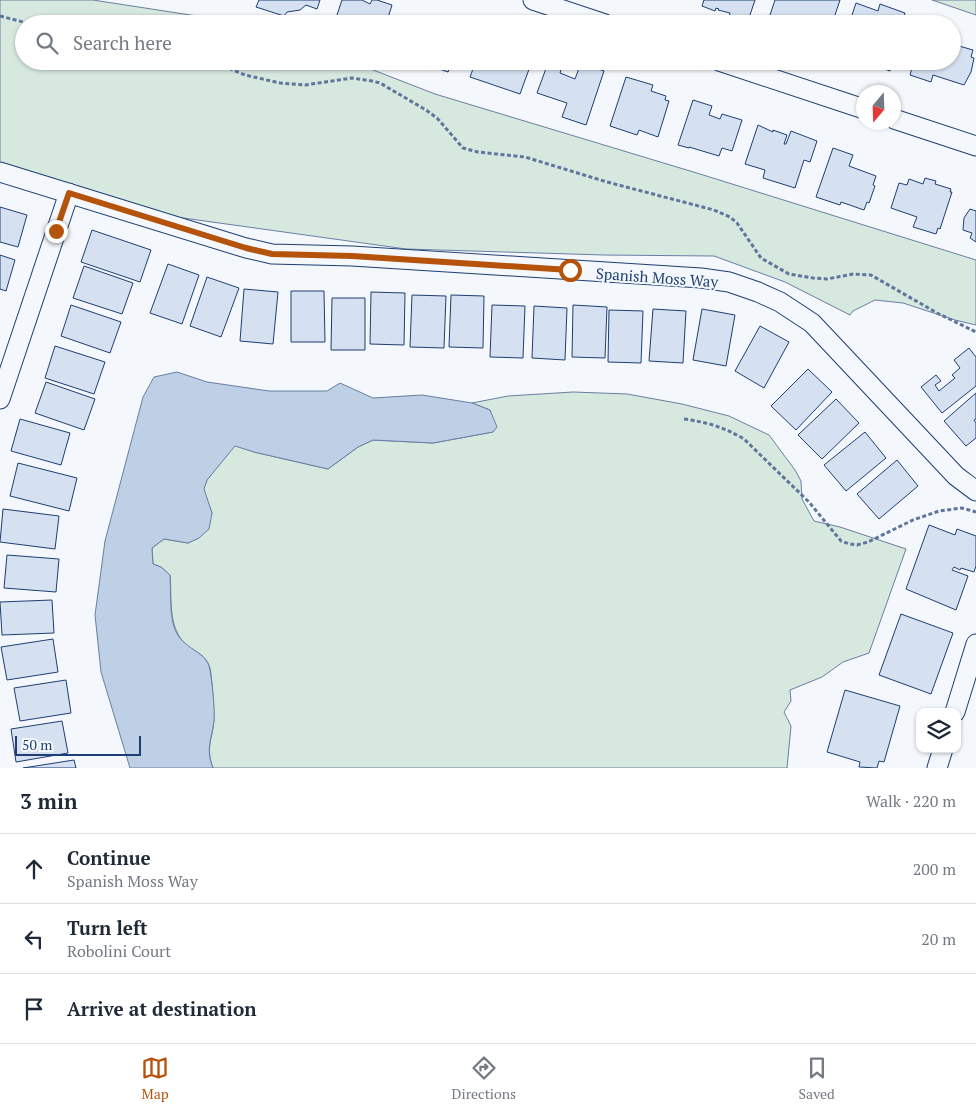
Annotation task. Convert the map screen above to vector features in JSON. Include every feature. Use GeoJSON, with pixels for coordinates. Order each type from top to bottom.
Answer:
{"type":"FeatureCollection","features":[{"type":"Feature","properties":{"kind":"street"},"geometry":{"type":"LineString","coordinates":[[533,0],[578,15]]}},
{"type":"Feature","properties":{"kind":"street"},"geometry":{"type":"LineString","coordinates":[[746,70],[856,106]]}},
{"type":"Feature","properties":{"kind":"street"},"geometry":{"type":"LineString","coordinates":[[901,121],[976,146]]}},
{"type":"Feature","properties":{"kind":"street","name":"Spanish Moss Way"},"geometry":{"type":"LineString","coordinates":[[0,172],[246,248],[272,254],[352,256],[701,278],[729,282],[780,302],[812,323],[956,476],[976,491]]}},
{"type":"Feature","properties":{"kind":"street"},"geometry":{"type":"LineString","coordinates":[[0,399],[69,193]]}},
{"type":"Feature","properties":{"kind":"street"},"geometry":{"type":"LineString","coordinates":[[956,708],[976,644]]}},
{"type":"Feature","properties":{"kind":"street"},"geometry":{"type":"LineString","coordinates":[[937,768],[942,753]]}},
{"type":"Feature","properties":{"kind":"path"},"geometry":{"type":"LineString","coordinates":[[0,16],[15,20]]}},
{"type":"Feature","properties":{"kind":"path"},"geometry":{"type":"LineString","coordinates":[[233,70],[245,75],[280,83],[305,85],[362,78],[380,83],[426,110],[436,118],[463,148],[478,152],[525,157],[607,182],[714,210],[730,217],[737,223],[762,258],[790,274],[827,279],[853,274],[871,275],[937,313],[976,332]]}},
{"type":"Feature","properties":{"kind":"path"},"geometry":{"type":"LineString","coordinates":[[684,419],[710,423],[732,431],[744,438],[806,497],[841,541],[850,544],[857,545],[868,542],[913,520],[939,510],[962,508],[976,512]]}},
{"type":"Feature","properties":{"kind":"shaded area"},"geometry":{"type":"Polygon","coordinates":[[[0,0],[93,0],[190,15],[15,15],[15,70],[373,70],[435,94],[976,260],[976,325],[903,303],[875,300],[853,311],[850,315],[785,282],[714,256],[406,249],[176,217],[0,164],[0,0]]]}},
{"type":"Feature","properties":{"kind":"shaded area"},"geometry":{"type":"Polygon","coordinates":[[[932,0],[976,0],[976,15],[932,0]]]}},
{"type":"Feature","properties":{"kind":"shaded area"},"geometry":{"type":"Polygon","coordinates":[[[573,392],[627,394],[682,404],[729,416],[769,435],[801,481],[802,499],[814,521],[840,527],[906,549],[869,653],[843,662],[822,677],[790,690],[791,701],[784,712],[791,726],[787,768],[213,768],[210,754],[214,719],[210,668],[205,658],[189,647],[177,632],[171,608],[170,575],[161,567],[153,564],[152,548],[164,539],[188,543],[199,538],[212,513],[203,490],[207,480],[235,445],[254,452],[328,469],[358,447],[373,440],[433,443],[493,432],[490,410],[472,403],[508,396],[573,392]]]}},
{"type":"Feature","properties":{"kind":"water"},"geometry":{"type":"Polygon","coordinates":[[[177,372],[207,382],[269,391],[327,391],[340,383],[373,398],[422,395],[472,403],[490,410],[497,427],[493,432],[433,443],[373,440],[358,447],[328,469],[235,446],[207,480],[204,489],[212,513],[209,529],[199,538],[188,543],[164,539],[152,548],[153,564],[161,567],[170,575],[171,612],[176,632],[185,643],[205,659],[210,670],[214,715],[209,749],[213,768],[130,768],[101,672],[95,615],[105,541],[143,397],[154,377],[177,372]]]}},
{"type":"Feature","properties":{"kind":"building"},"geometry":{"type":"Polygon","coordinates":[[[259,0],[320,0],[317,9],[306,5],[300,10],[287,12],[285,15],[256,7],[259,0]]]}},
{"type":"Feature","properties":{"kind":"building"},"geometry":{"type":"Polygon","coordinates":[[[342,0],[362,0],[370,4],[372,0],[377,0],[392,5],[389,15],[337,15],[342,0]]]}},
{"type":"Feature","properties":{"kind":"building"},"geometry":{"type":"Polygon","coordinates":[[[704,0],[755,0],[750,15],[730,15],[730,13],[716,8],[715,11],[702,6],[704,0]]]}},
{"type":"Feature","properties":{"kind":"building"},"geometry":{"type":"Polygon","coordinates":[[[775,0],[840,0],[835,15],[770,15],[775,0]]]}},
{"type":"Feature","properties":{"kind":"building"},"geometry":{"type":"Polygon","coordinates":[[[856,3],[878,11],[880,4],[905,13],[904,15],[852,15],[856,3]]]}},
{"type":"Feature","properties":{"kind":"building"},"geometry":{"type":"Polygon","coordinates":[[[961,47],[973,50],[971,57],[974,58],[971,72],[964,85],[933,75],[931,82],[910,75],[911,70],[961,70],[961,47]]]}},
{"type":"Feature","properties":{"kind":"building"},"geometry":{"type":"Polygon","coordinates":[[[473,70],[529,70],[520,94],[470,77],[473,70]]]}},
{"type":"Feature","properties":{"kind":"building"},"geometry":{"type":"Polygon","coordinates":[[[545,70],[561,70],[560,73],[575,79],[578,70],[604,71],[586,125],[562,117],[567,103],[537,93],[545,70]]]}},
{"type":"Feature","properties":{"kind":"building"},"geometry":{"type":"Polygon","coordinates":[[[626,77],[653,85],[651,91],[666,96],[665,100],[669,101],[658,137],[639,130],[637,135],[610,126],[626,77]]]}},
{"type":"Feature","properties":{"kind":"building"},"geometry":{"type":"Polygon","coordinates":[[[693,100],[712,106],[709,115],[720,119],[722,114],[742,120],[732,151],[722,148],[719,156],[678,145],[693,100]]]}},
{"type":"Feature","properties":{"kind":"building"},"geometry":{"type":"Polygon","coordinates":[[[758,125],[773,132],[773,130],[787,135],[784,144],[786,144],[791,131],[817,141],[810,162],[804,160],[795,188],[763,178],[765,170],[745,164],[758,125]]]}},
{"type":"Feature","properties":{"kind":"building"},"geometry":{"type":"Polygon","coordinates":[[[833,148],[853,155],[849,166],[876,176],[873,185],[875,186],[869,203],[867,202],[864,210],[841,202],[840,205],[816,197],[833,148]]]}},
{"type":"Feature","properties":{"kind":"building"},"geometry":{"type":"Polygon","coordinates":[[[925,178],[936,181],[935,184],[951,189],[950,192],[952,192],[940,229],[938,228],[936,234],[913,227],[917,217],[891,208],[899,183],[907,185],[909,179],[923,184],[925,178]]]}},
{"type":"Feature","properties":{"kind":"building"},"geometry":{"type":"Polygon","coordinates":[[[0,207],[27,215],[18,247],[0,242],[0,207]]]}},
{"type":"Feature","properties":{"kind":"building"},"geometry":{"type":"Polygon","coordinates":[[[970,209],[976,211],[976,242],[970,238],[972,233],[963,230],[964,218],[970,209]]]}},
{"type":"Feature","properties":{"kind":"building"},"geometry":{"type":"Polygon","coordinates":[[[92,230],[151,250],[140,282],[81,262],[92,230]]]}},
{"type":"Feature","properties":{"kind":"building"},"geometry":{"type":"Polygon","coordinates":[[[0,255],[15,260],[6,291],[0,289],[0,255]]]}},
{"type":"Feature","properties":{"kind":"building"},"geometry":{"type":"Polygon","coordinates":[[[168,264],[199,275],[182,324],[150,313],[168,264]]]}},
{"type":"Feature","properties":{"kind":"building"},"geometry":{"type":"Polygon","coordinates":[[[84,266],[133,283],[122,314],[73,298],[84,266]]]}},
{"type":"Feature","properties":{"kind":"building"},"geometry":{"type":"Polygon","coordinates":[[[207,277],[239,288],[221,337],[190,326],[207,277]]]}},
{"type":"Feature","properties":{"kind":"building"},"geometry":{"type":"Polygon","coordinates":[[[244,289],[278,292],[273,344],[240,341],[244,289]]]}},
{"type":"Feature","properties":{"kind":"building"},"geometry":{"type":"Polygon","coordinates":[[[291,291],[324,291],[325,342],[291,342],[291,291]]]}},
{"type":"Feature","properties":{"kind":"building"},"geometry":{"type":"Polygon","coordinates":[[[371,292],[405,293],[404,345],[370,344],[371,292]]]}},
{"type":"Feature","properties":{"kind":"building"},"geometry":{"type":"Polygon","coordinates":[[[412,295],[446,296],[444,348],[410,347],[412,295]]]}},
{"type":"Feature","properties":{"kind":"building"},"geometry":{"type":"Polygon","coordinates":[[[451,295],[484,296],[483,348],[449,347],[451,295]]]}},
{"type":"Feature","properties":{"kind":"building"},"geometry":{"type":"Polygon","coordinates":[[[332,298],[365,298],[365,350],[331,350],[332,298]]]}},
{"type":"Feature","properties":{"kind":"building"},"geometry":{"type":"Polygon","coordinates":[[[71,305],[121,322],[110,353],[61,336],[71,305]]]}},
{"type":"Feature","properties":{"kind":"building"},"geometry":{"type":"Polygon","coordinates":[[[492,305],[525,306],[523,358],[490,357],[492,305]]]}},
{"type":"Feature","properties":{"kind":"building"},"geometry":{"type":"Polygon","coordinates":[[[573,305],[607,307],[605,358],[572,357],[573,305]]]}},
{"type":"Feature","properties":{"kind":"building"},"geometry":{"type":"Polygon","coordinates":[[[534,306],[567,308],[565,360],[532,358],[534,306]]]}},
{"type":"Feature","properties":{"kind":"building"},"geometry":{"type":"Polygon","coordinates":[[[653,309],[686,311],[683,363],[649,361],[653,309]]]}},
{"type":"Feature","properties":{"kind":"building"},"geometry":{"type":"Polygon","coordinates":[[[702,309],[735,315],[726,366],[693,360],[702,309]]]}},
{"type":"Feature","properties":{"kind":"building"},"geometry":{"type":"Polygon","coordinates":[[[609,310],[643,311],[641,363],[608,362],[609,310]]]}},
{"type":"Feature","properties":{"kind":"building"},"geometry":{"type":"Polygon","coordinates":[[[760,326],[789,342],[764,388],[735,371],[760,326]]]}},
{"type":"Feature","properties":{"kind":"building"},"geometry":{"type":"Polygon","coordinates":[[[55,346],[105,362],[94,394],[45,378],[55,346]]]}},
{"type":"Feature","properties":{"kind":"building"},"geometry":{"type":"Polygon","coordinates":[[[969,348],[976,357],[976,386],[942,413],[921,387],[936,375],[941,381],[935,385],[939,391],[955,378],[952,375],[960,368],[954,360],[969,348]]]}},
{"type":"Feature","properties":{"kind":"building"},"geometry":{"type":"Polygon","coordinates":[[[808,369],[832,392],[796,430],[771,406],[808,369]]]}},
{"type":"Feature","properties":{"kind":"building"},"geometry":{"type":"Polygon","coordinates":[[[46,382],[95,399],[84,430],[35,413],[46,382]]]}},
{"type":"Feature","properties":{"kind":"building"},"geometry":{"type":"Polygon","coordinates":[[[976,393],[976,419],[974,420],[976,423],[976,438],[966,446],[944,421],[976,393]]]}},
{"type":"Feature","properties":{"kind":"building"},"geometry":{"type":"Polygon","coordinates":[[[836,399],[859,423],[822,459],[798,435],[836,399]]]}},
{"type":"Feature","properties":{"kind":"building"},"geometry":{"type":"Polygon","coordinates":[[[20,419],[70,433],[61,465],[11,451],[20,419]]]}},
{"type":"Feature","properties":{"kind":"building"},"geometry":{"type":"Polygon","coordinates":[[[865,432],[886,458],[846,491],[824,465],[865,432]]]}},
{"type":"Feature","properties":{"kind":"building"},"geometry":{"type":"Polygon","coordinates":[[[897,460],[918,486],[879,519],[857,494],[897,460]]]}},
{"type":"Feature","properties":{"kind":"building"},"geometry":{"type":"Polygon","coordinates":[[[18,463],[77,478],[69,511],[10,496],[18,463]]]}},
{"type":"Feature","properties":{"kind":"building"},"geometry":{"type":"Polygon","coordinates":[[[3,509],[59,516],[55,549],[0,542],[3,509]]]}},
{"type":"Feature","properties":{"kind":"building"},"geometry":{"type":"Polygon","coordinates":[[[929,525],[955,535],[957,529],[976,536],[976,566],[974,572],[954,567],[952,570],[968,576],[956,610],[906,589],[929,525]]]}},
{"type":"Feature","properties":{"kind":"building"},"geometry":{"type":"Polygon","coordinates":[[[7,555],[59,559],[56,592],[4,588],[7,555]]]}},
{"type":"Feature","properties":{"kind":"building"},"geometry":{"type":"Polygon","coordinates":[[[52,600],[54,633],[2,635],[0,602],[52,600]]]}},
{"type":"Feature","properties":{"kind":"building"},"geometry":{"type":"Polygon","coordinates":[[[901,614],[953,633],[931,694],[879,675],[901,614]]]}},
{"type":"Feature","properties":{"kind":"building"},"geometry":{"type":"Polygon","coordinates":[[[53,639],[58,672],[7,680],[1,647],[53,639]]]}},
{"type":"Feature","properties":{"kind":"building"},"geometry":{"type":"Polygon","coordinates":[[[66,680],[71,713],[20,721],[14,688],[66,680]]]}},
{"type":"Feature","properties":{"kind":"building"},"geometry":{"type":"Polygon","coordinates":[[[845,690],[900,706],[884,762],[879,761],[877,768],[859,767],[860,762],[827,752],[845,690]]]}},
{"type":"Feature","properties":{"kind":"building"},"geometry":{"type":"Polygon","coordinates":[[[62,721],[68,753],[16,762],[11,729],[62,721]]]}},
{"type":"Feature","properties":{"kind":"building"},"geometry":{"type":"Polygon","coordinates":[[[74,760],[76,768],[23,768],[74,760]]]}},
{"type":"Feature","properties":{"kind":"route"},"geometry":{"type":"LineString","coordinates":[[56,231],[69,193],[246,248],[272,254],[352,256],[570,270]]}}]}
